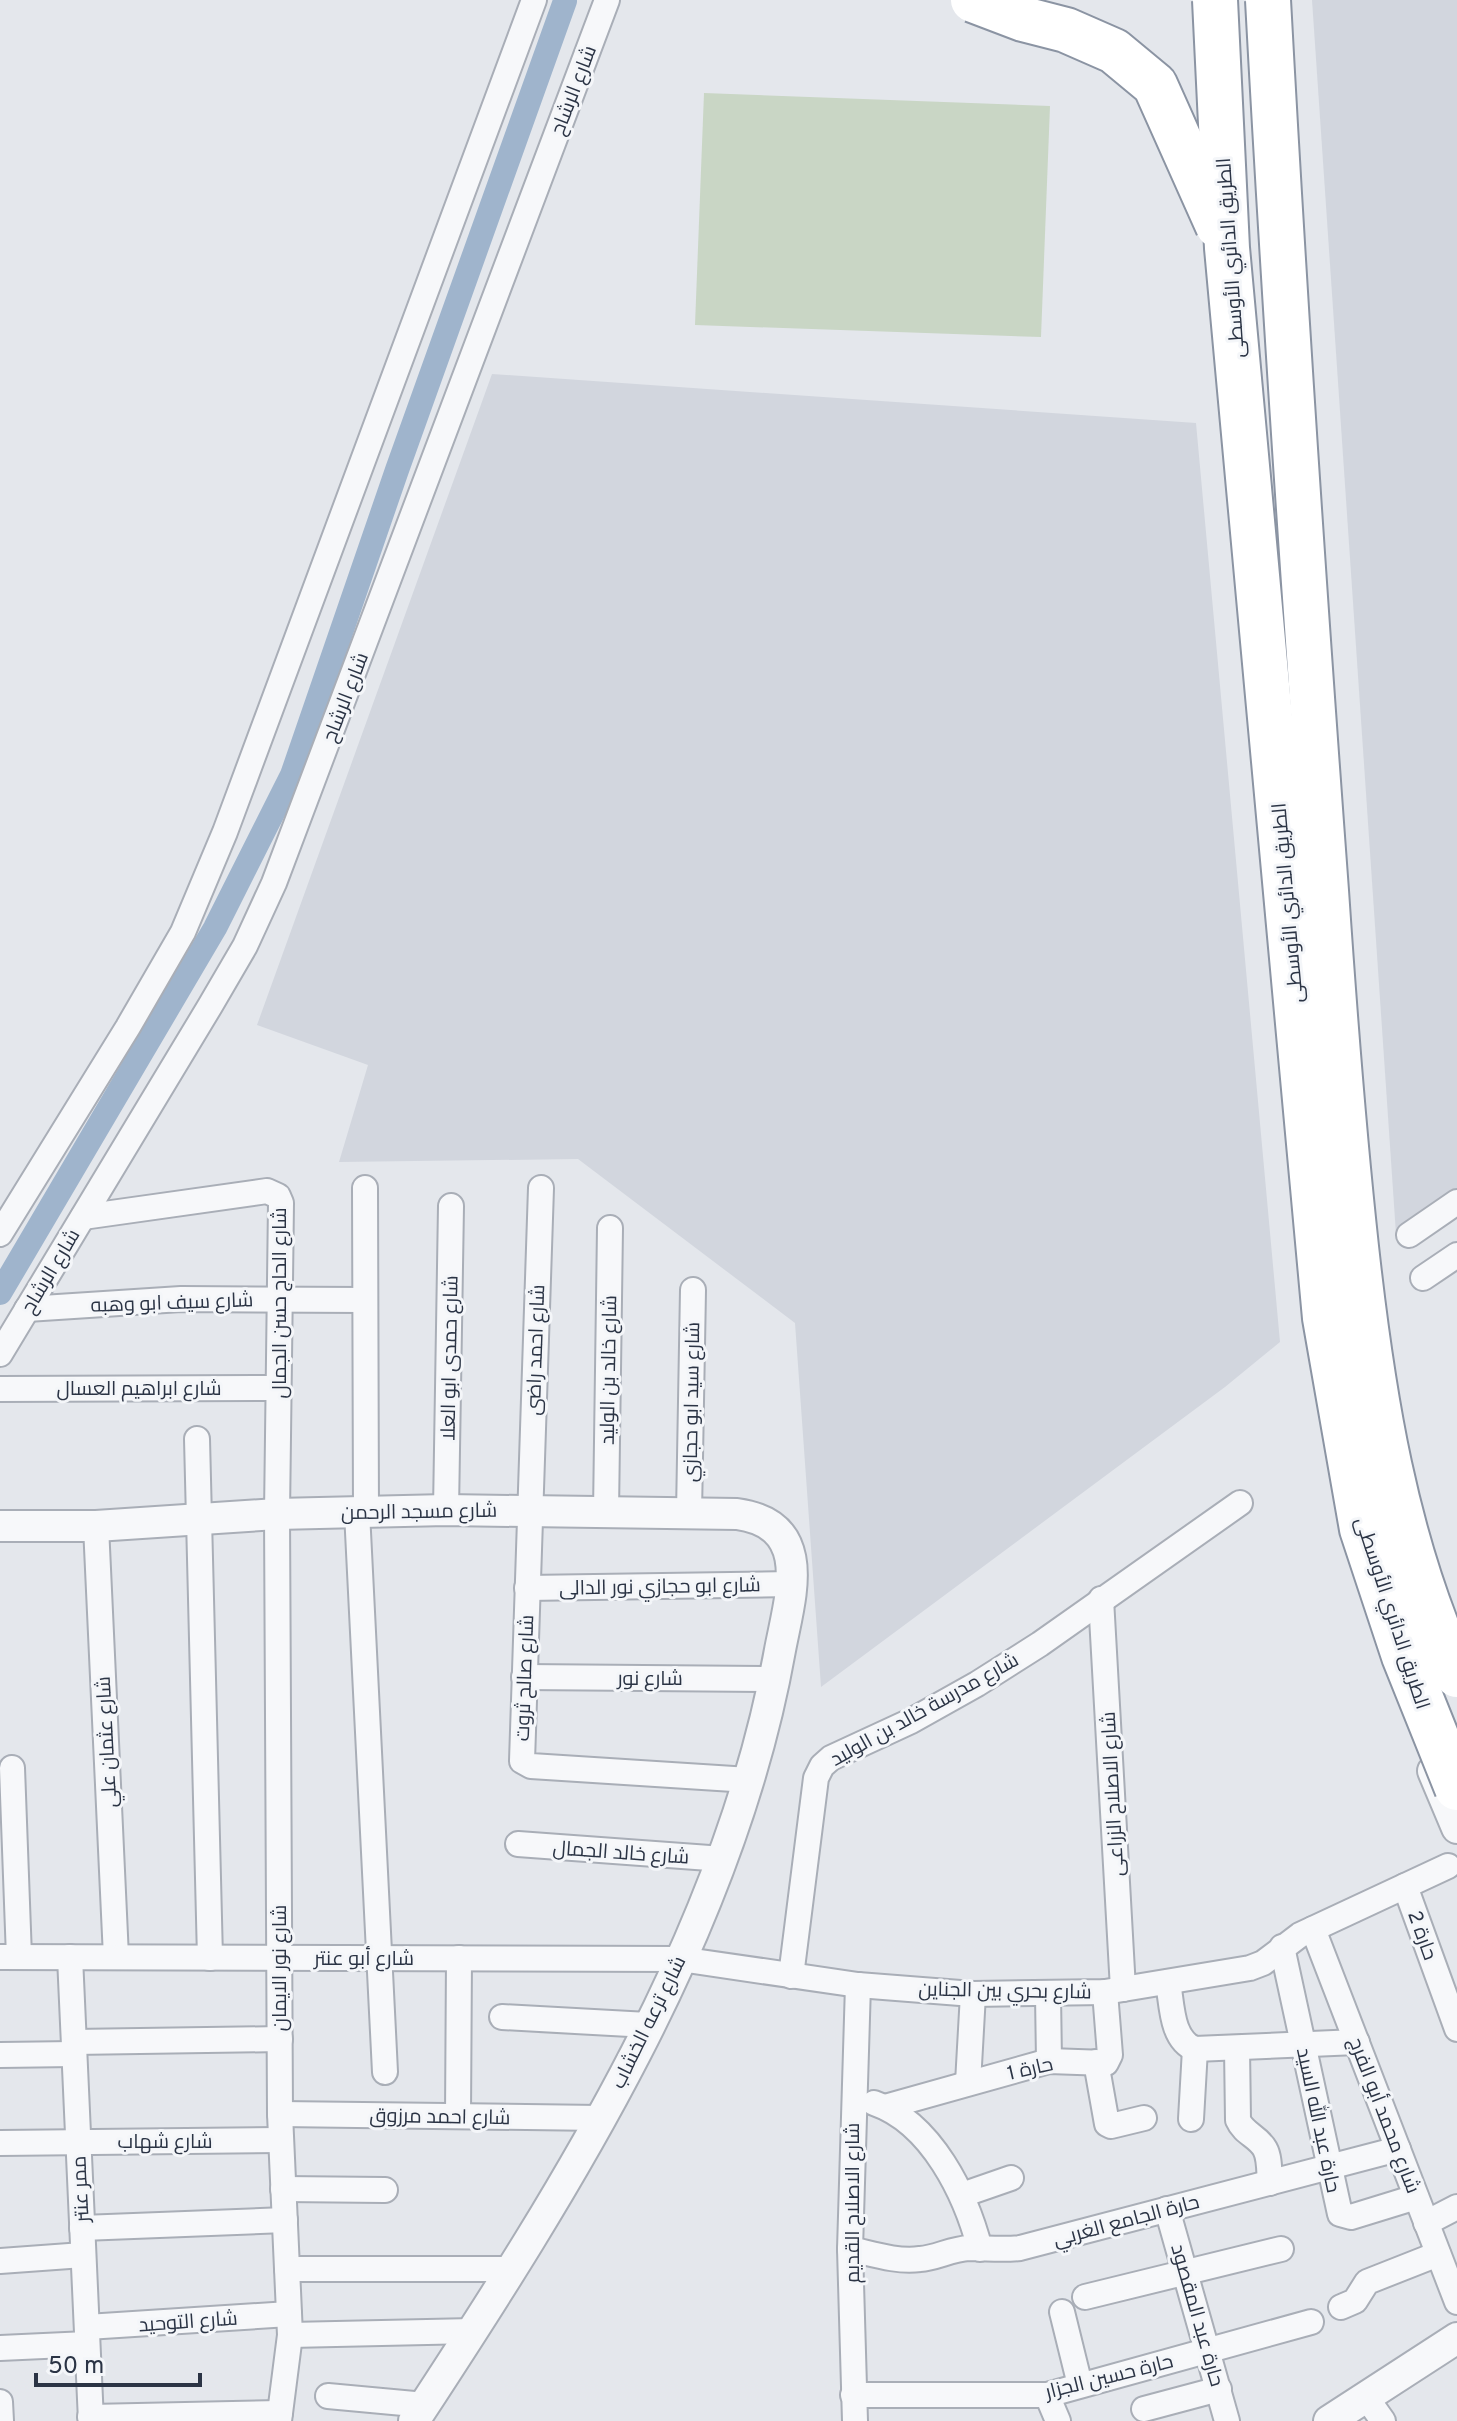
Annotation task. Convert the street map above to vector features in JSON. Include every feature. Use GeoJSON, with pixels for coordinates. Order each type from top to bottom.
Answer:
{"type":"FeatureCollection","features":[{"type":"Feature","properties":{"kind":"highway"},"geometry":{"type":"LineString","coordinates":[[973,0],[1023,19],[1066,30],[1114,51],[1155,85],[1227,248]]}},
{"type":"Feature","properties":{"kind":"highway","name":"الطريق الدائري الأوسطى"},"geometry":{"type":"LineString","coordinates":[[1215,0],[1227,248],[1325,1318],[1362,1529],[1404,1656],[1457,1788]]}},
{"type":"Feature","properties":{"kind":"highway","name":"الطريق الدائري الأوسطى"},"geometry":{"type":"LineString","coordinates":[[1268,0],[1288,370],[1339,1084],[1365,1323],[1383,1438],[1396,1494],[1430,1605],[1457,1675]]}},
{"type":"Feature","properties":{"kind":"street"},"geometry":{"type":"LineString","coordinates":[[0,1234],[183,932],[231,817],[534,0]]}},
{"type":"Feature","properties":{"kind":"street","name":"شارع الرشاح"},"geometry":{"type":"LineString","coordinates":[[0,1354],[245,946],[274,883],[607,0]]}},
{"type":"Feature","properties":{"kind":"street"},"geometry":{"type":"LineString","coordinates":[[1197,0],[1205,220],[1309,1321],[1331,1448],[1378,1632],[1457,1828]]}},
{"type":"Feature","properties":{"kind":"street"},"geometry":{"type":"LineString","coordinates":[[1276,0],[1315,624],[1377,1307],[1399,1434],[1436,1565],[1457,1624]]}},
{"type":"Feature","properties":{"kind":"street"},"geometry":{"type":"LineString","coordinates":[[1260,799],[1330,790]]}},
{"type":"Feature","properties":{"kind":"street"},"geometry":{"type":"LineString","coordinates":[[365,1188],[361,1512],[385,2072]]}},
{"type":"Feature","properties":{"kind":"street","name":"شارع احمد راضى"},"geometry":{"type":"LineString","coordinates":[[529,1511],[541,1188]]}},
{"type":"Feature","properties":{"kind":"street","name":"شارع الحاج حسن الجمال"},"geometry":{"type":"LineString","coordinates":[[83,1217],[271,1191],[278,1196],[281,1203],[277,1514]]}},
{"type":"Feature","properties":{"kind":"street"},"geometry":{"type":"LineString","coordinates":[[1409,1235],[1457,1202]]}},
{"type":"Feature","properties":{"kind":"street","name":"شارع حمدى ابو العلا"},"geometry":{"type":"LineString","coordinates":[[446,1510],[451,1206]]}},
{"type":"Feature","properties":{"kind":"street","name":"شارع خالد بن الوليد"},"geometry":{"type":"LineString","coordinates":[[606,1512],[610,1228]]}},
{"type":"Feature","properties":{"kind":"street"},"geometry":{"type":"LineString","coordinates":[[1423,1278],[1457,1255]]}},
{"type":"Feature","properties":{"kind":"street","name":"شارع سيد ابو حجازي"},"geometry":{"type":"LineString","coordinates":[[689,1513],[693,1290]]}},
{"type":"Feature","properties":{"kind":"street","name":"شارع سيف ابو وهبه"},"geometry":{"type":"LineString","coordinates":[[27,1309],[181,1299],[365,1300]]}},
{"type":"Feature","properties":{"kind":"street","name":"شارع ابراهيم العسال"},"geometry":{"type":"LineString","coordinates":[[0,1389],[278,1388]]}},
{"type":"Feature","properties":{"kind":"street"},"geometry":{"type":"LineString","coordinates":[[197,1439],[210,1958]]}},
{"type":"Feature","properties":{"kind":"street","name":"شارع مدرسة خالد بن الوليد"},"geometry":{"type":"LineString","coordinates":[[791,1976],[816,1778],[822,1766],[831,1758],[911,1721],[977,1684],[1040,1644],[1240,1503]]}},
{"type":"Feature","properties":{"kind":"street","name":"شارع مسجد الرحمن"},"geometry":{"type":"LineString","coordinates":[[0,1526],[96,1526],[277,1514],[446,1510],[737,1514],[754,1516],[769,1524],[781,1536],[790,1550],[792,1584]]}},
{"type":"Feature","properties":{"kind":"street","name":"شارع صالح ثروت"},"geometry":{"type":"LineString","coordinates":[[529,1511],[522,1761],[527,1765],[749,1780]]}},
{"type":"Feature","properties":{"kind":"street","name":"شارع نور الايمان"},"geometry":{"type":"LineString","coordinates":[[277,1514],[280,2114],[290,2325],[280,2417]]}},
{"type":"Feature","properties":{"kind":"street","name":"شارع عثمان علي"},"geometry":{"type":"LineString","coordinates":[[96,1526],[116,1957]]}},
{"type":"Feature","properties":{"kind":"street"},"geometry":{"type":"LineString","coordinates":[[1367,1593],[1436,1565]]}},
{"type":"Feature","properties":{"kind":"street","name":"شارع ابو حجازي نور الدالى"},"geometry":{"type":"LineString","coordinates":[[527,1588],[792,1584]]}},
{"type":"Feature","properties":{"kind":"street","name":"شارع ترعه الخشاب"},"geometry":{"type":"LineString","coordinates":[[420,2413],[513,2269],[600,2118],[680,1959],[723,1859],[749,1780],[775,1679],[792,1584]]}},
{"type":"Feature","properties":{"kind":"street","name":"شارع الاصلاح الزراعى"},"geometry":{"type":"LineString","coordinates":[[1101,1599],[1114,1990]]}},
{"type":"Feature","properties":{"kind":"street","name":"شارع نور"},"geometry":{"type":"LineString","coordinates":[[524,1677],[775,1679]]}},
{"type":"Feature","properties":{"kind":"street"},"geometry":{"type":"LineString","coordinates":[[10,1957],[6,1796],[12,1768]]}},
{"type":"Feature","properties":{"kind":"street","name":"شارع خالد الجمال"},"geometry":{"type":"LineString","coordinates":[[518,1844],[723,1859]]}},
{"type":"Feature","properties":{"kind":"street","name":"شارع بحري بين الجناين"},"geometry":{"type":"LineString","coordinates":[[680,1959],[858,1985],[973,1994],[1048,1995],[1114,1990],[1250,1968],[1263,1963],[1282,1947],[1313,1929],[1448,1866]]}},
{"type":"Feature","properties":{"kind":"street","name":"حارة 2"},"geometry":{"type":"LineString","coordinates":[[1405,1886],[1457,2029]]}},
{"type":"Feature","properties":{"kind":"street","name":"شارع محمد أبو الفرج"},"geometry":{"type":"LineString","coordinates":[[1313,1929],[1457,2302]]}},
{"type":"Feature","properties":{"kind":"street","name":"حارة عبد الله السيد"},"geometry":{"type":"LineString","coordinates":[[1282,1947],[1340,2214],[1347,2218],[1416,2197]]}},
{"type":"Feature","properties":{"kind":"street","name":"شارع أبو عنتر"},"geometry":{"type":"LineString","coordinates":[[10,1957],[680,1959]]}},
{"type":"Feature","properties":{"kind":"street","name":"ممر عنتر"},"geometry":{"type":"LineString","coordinates":[[70,1957],[90,2419]]}},
{"type":"Feature","properties":{"kind":"street"},"geometry":{"type":"LineString","coordinates":[[458,2116],[459,1958]]}},
{"type":"Feature","properties":{"kind":"street"},"geometry":{"type":"LineString","coordinates":[[1168,1982],[1178,2034],[1184,2044],[1195,2049],[1357,2042]]}},
{"type":"Feature","properties":{"kind":"street","name":"شارع الاصلاح القديم"},"geometry":{"type":"LineString","coordinates":[[855,2421],[850,2249],[858,1985]]}},
{"type":"Feature","properties":{"kind":"street"},"geometry":{"type":"LineString","coordinates":[[1114,1990],[1110,2057],[1106,2063],[1096,2062],[1107,2124],[1111,2126],[1144,2118]]}},
{"type":"Feature","properties":{"kind":"street"},"geometry":{"type":"LineString","coordinates":[[968,2083],[973,1994]]}},
{"type":"Feature","properties":{"kind":"street"},"geometry":{"type":"LineString","coordinates":[[1048,1995],[1049,2061]]}},
{"type":"Feature","properties":{"kind":"street"},"geometry":{"type":"LineString","coordinates":[[502,2017],[648,2025]]}},
{"type":"Feature","properties":{"kind":"street"},"geometry":{"type":"LineString","coordinates":[[0,2055],[74,2048],[280,2039]]}},
{"type":"Feature","properties":{"kind":"street"},"geometry":{"type":"LineString","coordinates":[[1237,2048],[1238,2120],[1242,2129],[1255,2138],[1265,2151],[1270,2183]]}},
{"type":"Feature","properties":{"kind":"street"},"geometry":{"type":"LineString","coordinates":[[1191,2119],[1195,2049]]}},
{"type":"Feature","properties":{"kind":"street","name":"حارة 1"},"geometry":{"type":"LineString","coordinates":[[885,2107],[1049,2061],[1096,2062]]}},
{"type":"Feature","properties":{"kind":"street"},"geometry":{"type":"LineString","coordinates":[[853,2096],[885,2107],[930,2146],[948,2169],[962,2195],[980,2249]]}},
{"type":"Feature","properties":{"kind":"street","name":"شارع احمد مرزوق"},"geometry":{"type":"LineString","coordinates":[[280,2114],[600,2118]]}},
{"type":"Feature","properties":{"kind":"street","name":"شارع شهاب"},"geometry":{"type":"LineString","coordinates":[[0,2143],[281,2140]]}},
{"type":"Feature","properties":{"kind":"street","name":"حارة الجامع الغربي"},"geometry":{"type":"LineString","coordinates":[[850,2249],[902,2260],[924,2259],[944,2251],[1020,2248],[1398,2149]]}},
{"type":"Feature","properties":{"kind":"street"},"geometry":{"type":"LineString","coordinates":[[962,2195],[1011,2178]]}},
{"type":"Feature","properties":{"kind":"street"},"geometry":{"type":"LineString","coordinates":[[283,2189],[385,2190]]}},
{"type":"Feature","properties":{"kind":"street"},"geometry":{"type":"LineString","coordinates":[[1426,2223],[1457,2207]]}},
{"type":"Feature","properties":{"kind":"street","name":"حارة عبد المقصود"},"geometry":{"type":"LineString","coordinates":[[1167,2209],[1227,2421]]}},
{"type":"Feature","properties":{"kind":"street"},"geometry":{"type":"LineString","coordinates":[[82,2228],[285,2220]]}},
{"type":"Feature","properties":{"kind":"street"},"geometry":{"type":"LineString","coordinates":[[1085,2297],[1281,2249]]}},
{"type":"Feature","properties":{"kind":"street"},"geometry":{"type":"LineString","coordinates":[[1341,2307],[1355,2301],[1367,2282],[1438,2254]]}},
{"type":"Feature","properties":{"kind":"street"},"geometry":{"type":"LineString","coordinates":[[0,2261],[83,2255]]}},
{"type":"Feature","properties":{"kind":"street"},"geometry":{"type":"LineString","coordinates":[[287,2269],[513,2269]]}},
{"type":"Feature","properties":{"kind":"street"},"geometry":{"type":"LineString","coordinates":[[1062,2312],[1080,2385]]}},
{"type":"Feature","properties":{"kind":"street","name":"حارة حسين الجزار"},"geometry":{"type":"LineString","coordinates":[[853,2395],[1047,2395],[1311,2322]]}},
{"type":"Feature","properties":{"kind":"street","name":"شارع التوحيد"},"geometry":{"type":"LineString","coordinates":[[0,2348],[87,2336],[290,2325],[473,2331]]}},
{"type":"Feature","properties":{"kind":"street"},"geometry":{"type":"LineString","coordinates":[[1329,2421],[1375,2409],[1457,2338]]}},
{"type":"Feature","properties":{"kind":"street"},"geometry":{"type":"LineString","coordinates":[[1144,2409],[1219,2389]]}},
{"type":"Feature","properties":{"kind":"street"},"geometry":{"type":"LineString","coordinates":[[1047,2395],[1058,2421]]}},
{"type":"Feature","properties":{"kind":"street"},"geometry":{"type":"LineString","coordinates":[[328,2396],[420,2413]]}},
{"type":"Feature","properties":{"kind":"street"},"geometry":{"type":"LineString","coordinates":[[0,2402],[1,2421]]}},
{"type":"Feature","properties":{"kind":"street"},"geometry":{"type":"LineString","coordinates":[[90,2419],[280,2417]]}},
{"type":"Feature","properties":{"kind":"shaded area"},"geometry":{"type":"Polygon","coordinates":[[[1312,0],[1457,0],[1457,1192],[1396,1234],[1312,0]]]}},
{"type":"Feature","properties":{"kind":"shaded area"},"geometry":{"type":"Polygon","coordinates":[[[492,374],[1196,423],[1280,1342],[1225,1387],[821,1687],[795,1323],[578,1159],[339,1162],[368,1065],[257,1025],[492,374]]]}},
{"type":"Feature","properties":{"kind":"green space"},"geometry":{"type":"Polygon","coordinates":[[[704,93],[1050,106],[1041,337],[695,325],[704,93]]]}},
{"type":"Feature","properties":{"kind":"waterway"},"geometry":{"type":"LineString","coordinates":[[0,1293],[215,928],[292,775],[397,470],[565,1]]}}]}
